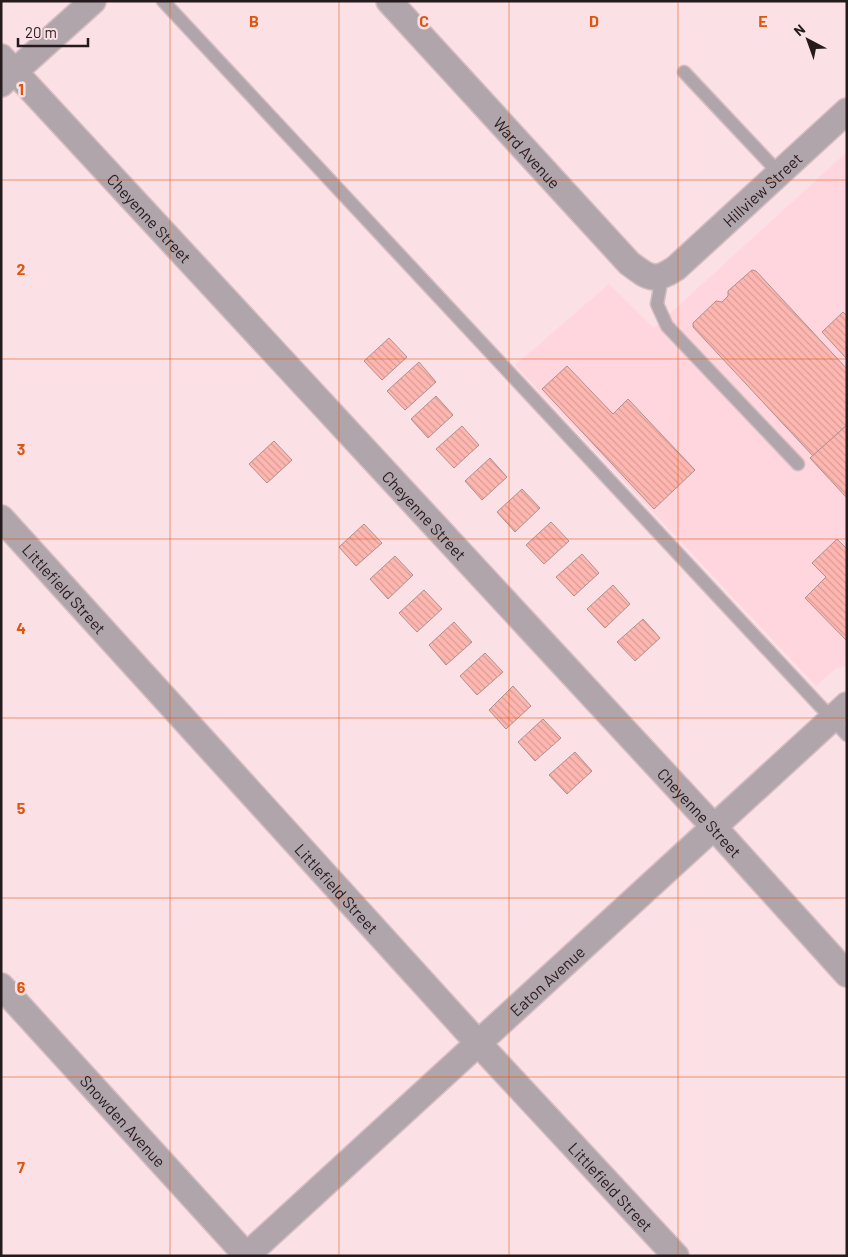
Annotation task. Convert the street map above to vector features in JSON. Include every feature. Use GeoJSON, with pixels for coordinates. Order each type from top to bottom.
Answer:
{"type":"FeatureCollection","features":[{"type":"Feature","properties":{"kind":"street"},"geometry":{"type":"LineString","coordinates":[[6,71],[93,1]]}},
{"type":"Feature","properties":{"kind":"street","name":"Ward Avenue"},"geometry":{"type":"LineString","coordinates":[[389,1],[629,263],[654,278],[669,273]]}},
{"type":"Feature","properties":{"kind":"street","name":"Cheyenne Street"},"geometry":{"type":"LineString","coordinates":[[6,71],[713,826],[847,974]]}},
{"type":"Feature","properties":{"kind":"street","name":"Hillview Street"},"geometry":{"type":"LineString","coordinates":[[669,273],[847,111]]}},
{"type":"Feature","properties":{"kind":"street","name":"Littlefield Street"},"geometry":{"type":"LineString","coordinates":[[1,518],[478,1043],[676,1256]]}},
{"type":"Feature","properties":{"kind":"street","name":"Eaton Avenue"},"geometry":{"type":"LineString","coordinates":[[246,1255],[713,826],[841,719]]}},
{"type":"Feature","properties":{"kind":"street","name":"Snowden Avenue"},"geometry":{"type":"LineString","coordinates":[[1,986],[246,1255]]}},
{"type":"Feature","properties":{"kind":"lane"},"geometry":{"type":"LineString","coordinates":[[163,1],[513,375],[841,719]]}},
{"type":"Feature","properties":{"kind":"lane"},"geometry":{"type":"LineString","coordinates":[[684,72],[779,173]]}},
{"type":"Feature","properties":{"kind":"lane"},"geometry":{"type":"LineString","coordinates":[[669,273],[657,304],[666,326],[798,464]]}},
{"type":"Feature","properties":{"kind":"shaded area"},"geometry":{"type":"Polygon","coordinates":[[[847,152],[847,665],[834,670],[816,686],[515,365],[609,284],[654,328],[847,152]]]}},
{"type":"Feature","properties":{"kind":"building"},"geometry":{"type":"Polygon","coordinates":[[[752,270],[756,271],[847,369],[847,425],[813,456],[693,327],[693,323],[716,301],[722,302],[728,296],[728,291],[752,270]]]}},
{"type":"Feature","properties":{"kind":"building"},"geometry":{"type":"Polygon","coordinates":[[[843,312],[847,316],[847,359],[822,332],[843,312]]]}},
{"type":"Feature","properties":{"kind":"building"},"geometry":{"type":"Polygon","coordinates":[[[389,338],[407,357],[382,380],[364,361],[389,338]]]}},
{"type":"Feature","properties":{"kind":"building"},"geometry":{"type":"Polygon","coordinates":[[[419,362],[436,382],[405,410],[387,391],[419,362]]]}},
{"type":"Feature","properties":{"kind":"building"},"geometry":{"type":"Polygon","coordinates":[[[567,366],[613,414],[628,399],[695,470],[654,509],[542,389],[567,366]]]}},
{"type":"Feature","properties":{"kind":"building"},"geometry":{"type":"Polygon","coordinates":[[[436,396],[453,415],[428,438],[411,419],[436,396]]]}},
{"type":"Feature","properties":{"kind":"building"},"geometry":{"type":"Polygon","coordinates":[[[847,425],[847,498],[810,458],[847,425]]]}},
{"type":"Feature","properties":{"kind":"building"},"geometry":{"type":"Polygon","coordinates":[[[462,426],[479,445],[454,468],[436,449],[462,426]]]}},
{"type":"Feature","properties":{"kind":"building"},"geometry":{"type":"Polygon","coordinates":[[[274,441],[292,460],[267,483],[249,464],[274,441]]]}},
{"type":"Feature","properties":{"kind":"building"},"geometry":{"type":"Polygon","coordinates":[[[490,458],[507,477],[482,500],[465,481],[490,458]]]}},
{"type":"Feature","properties":{"kind":"building"},"geometry":{"type":"Polygon","coordinates":[[[522,489],[540,508],[515,532],[497,512],[522,489]]]}},
{"type":"Feature","properties":{"kind":"building"},"geometry":{"type":"Polygon","coordinates":[[[551,522],[569,541],[544,564],[526,545],[551,522]]]}},
{"type":"Feature","properties":{"kind":"building"},"geometry":{"type":"Polygon","coordinates":[[[364,524],[382,543],[356,566],[339,547],[364,524]]]}},
{"type":"Feature","properties":{"kind":"building"},"geometry":{"type":"Polygon","coordinates":[[[837,539],[847,549],[847,641],[805,598],[826,577],[812,563],[837,539]]]}},
{"type":"Feature","properties":{"kind":"building"},"geometry":{"type":"Polygon","coordinates":[[[582,554],[599,573],[574,596],[556,577],[582,554]]]}},
{"type":"Feature","properties":{"kind":"building"},"geometry":{"type":"Polygon","coordinates":[[[395,556],[413,575],[388,599],[370,579],[395,556]]]}},
{"type":"Feature","properties":{"kind":"building"},"geometry":{"type":"Polygon","coordinates":[[[613,585],[630,604],[605,628],[587,609],[613,585]]]}},
{"type":"Feature","properties":{"kind":"building"},"geometry":{"type":"Polygon","coordinates":[[[424,590],[442,609],[417,632],[399,613],[424,590]]]}},
{"type":"Feature","properties":{"kind":"building"},"geometry":{"type":"Polygon","coordinates":[[[643,619],[660,638],[635,661],[617,642],[643,619]]]}},
{"type":"Feature","properties":{"kind":"building"},"geometry":{"type":"Polygon","coordinates":[[[454,622],[472,642],[446,665],[429,645],[454,622]]]}},
{"type":"Feature","properties":{"kind":"building"},"geometry":{"type":"Polygon","coordinates":[[[485,653],[503,672],[477,695],[460,676],[485,653]]]}},
{"type":"Feature","properties":{"kind":"building"},"geometry":{"type":"Polygon","coordinates":[[[513,686],[531,706],[506,729],[489,710],[513,686]]]}},
{"type":"Feature","properties":{"kind":"building"},"geometry":{"type":"Polygon","coordinates":[[[543,719],[561,738],[535,761],[518,742],[543,719]]]}},
{"type":"Feature","properties":{"kind":"building"},"geometry":{"type":"Polygon","coordinates":[[[575,752],[592,771],[567,794],[549,775],[575,752]]]}}]}
